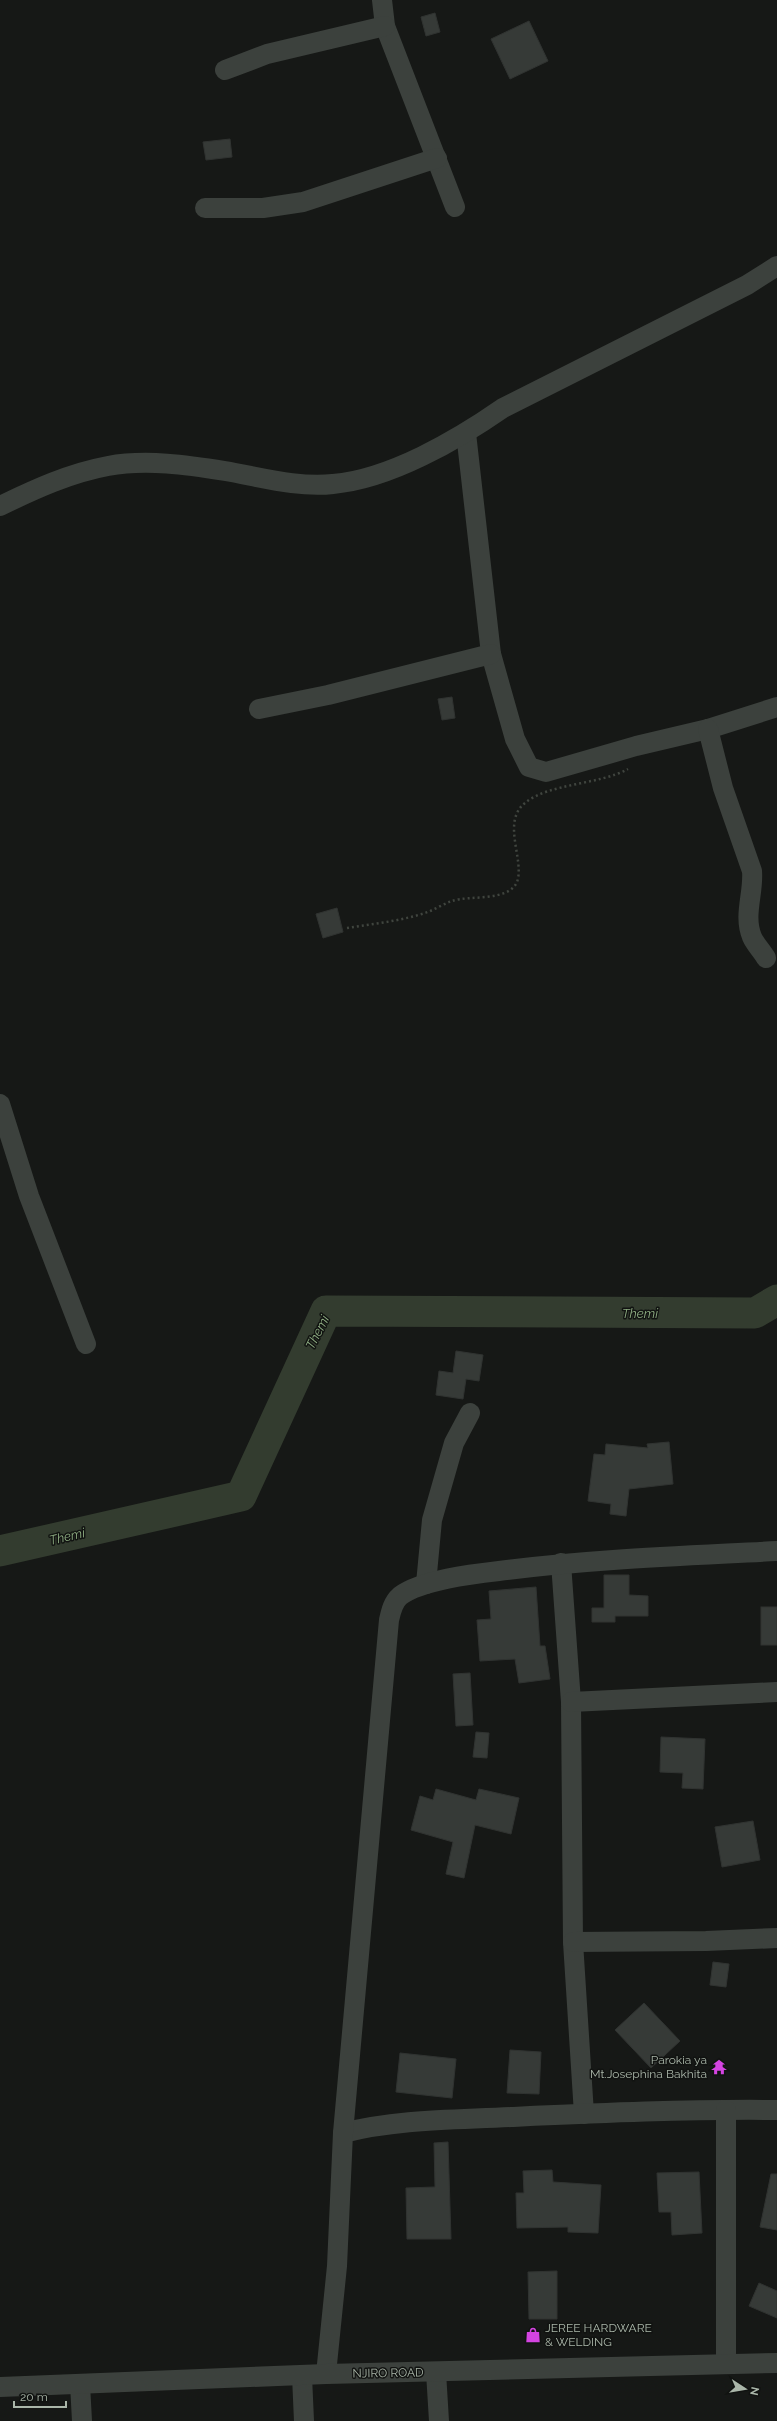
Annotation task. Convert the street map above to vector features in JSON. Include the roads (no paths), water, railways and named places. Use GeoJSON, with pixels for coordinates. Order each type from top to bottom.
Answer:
{"type":"FeatureCollection","features":[{"type":"Feature","properties":{"kind":"street"},"geometry":{"type":"LineString","coordinates":[[382,0],[385,26],[455,207]]}},
{"type":"Feature","properties":{"kind":"street"},"geometry":{"type":"LineString","coordinates":[[225,70],[267,54],[385,26]]}},
{"type":"Feature","properties":{"kind":"street"},"geometry":{"type":"LineString","coordinates":[[205,208],[263,208],[303,202],[437,158]]}},
{"type":"Feature","properties":{"kind":"street"},"geometry":{"type":"LineString","coordinates":[[0,506],[48,483],[108,466],[153,463],[206,468],[314,485],[357,481],[410,461],[466,433],[503,408],[747,285],[777,266]]}},
{"type":"Feature","properties":{"kind":"street"},"geometry":{"type":"LineString","coordinates":[[466,433],[491,654],[515,739],[529,767],[546,772],[636,746],[708,729],[777,706]]}},
{"type":"Feature","properties":{"kind":"street"},"geometry":{"type":"LineString","coordinates":[[259,708],[328,695],[491,654]]}},
{"type":"Feature","properties":{"kind":"street"},"geometry":{"type":"LineString","coordinates":[[708,729],[723,788],[752,871],[753,883],[748,922],[753,938],[766,958]]}},
{"type":"Feature","properties":{"kind":"street"},"geometry":{"type":"LineString","coordinates":[[0,1104],[28,1196],[86,1344]]}},
{"type":"Feature","properties":{"kind":"street"},"geometry":{"type":"LineString","coordinates":[[426,1584],[432,1520],[454,1443],[470,1413]]}},
{"type":"Feature","properties":{"kind":"street"},"geometry":{"type":"LineString","coordinates":[[326,2374],[337,2266],[343,2133],[389,1620],[392,1606],[401,1596],[426,1584],[471,1574],[561,1563],[777,1551]]}},
{"type":"Feature","properties":{"kind":"street"},"geometry":{"type":"LineString","coordinates":[[561,1563],[571,1702],[573,1942],[584,2114]]}},
{"type":"Feature","properties":{"kind":"street"},"geometry":{"type":"LineString","coordinates":[[571,1702],[777,1692]]}},
{"type":"Feature","properties":{"kind":"street"},"geometry":{"type":"LineString","coordinates":[[573,1942],[706,1941],[777,1938]]}},
{"type":"Feature","properties":{"kind":"street"},"geometry":{"type":"LineString","coordinates":[[726,2110],[726,2364]]}},
{"type":"Feature","properties":{"kind":"street"},"geometry":{"type":"LineString","coordinates":[[343,2133],[377,2124],[584,2114],[777,2110]]}},
{"type":"Feature","properties":{"kind":"street","name":"NJIRO ROAD"},"geometry":{"type":"LineString","coordinates":[[0,2387],[326,2374],[777,2363]]}},
{"type":"Feature","properties":{"kind":"street"},"geometry":{"type":"LineString","coordinates":[[436,2372],[439,2421]]}},
{"type":"Feature","properties":{"kind":"street"},"geometry":{"type":"LineString","coordinates":[[302,2376],[304,2421]]}},
{"type":"Feature","properties":{"kind":"street"},"geometry":{"type":"LineString","coordinates":[[80,2384],[82,2421]]}},
{"type":"Feature","properties":{"kind":"waterway","name":"Themi"},"geometry":{"type":"LineString","coordinates":[[0,1551],[241,1496],[326,1311],[755,1313],[777,1300]]}},
{"type":"Feature","properties":{"kind":"place","name":"Parokia ya Mt.Josephina Bakhita"},"geometry":{"type":"Point","coordinates":[719,2067]}},
{"type":"Feature","properties":{"kind":"place","name":"JEREE HARDWARE & WELDING"},"geometry":{"type":"Point","coordinates":[533,2335]}}]}
